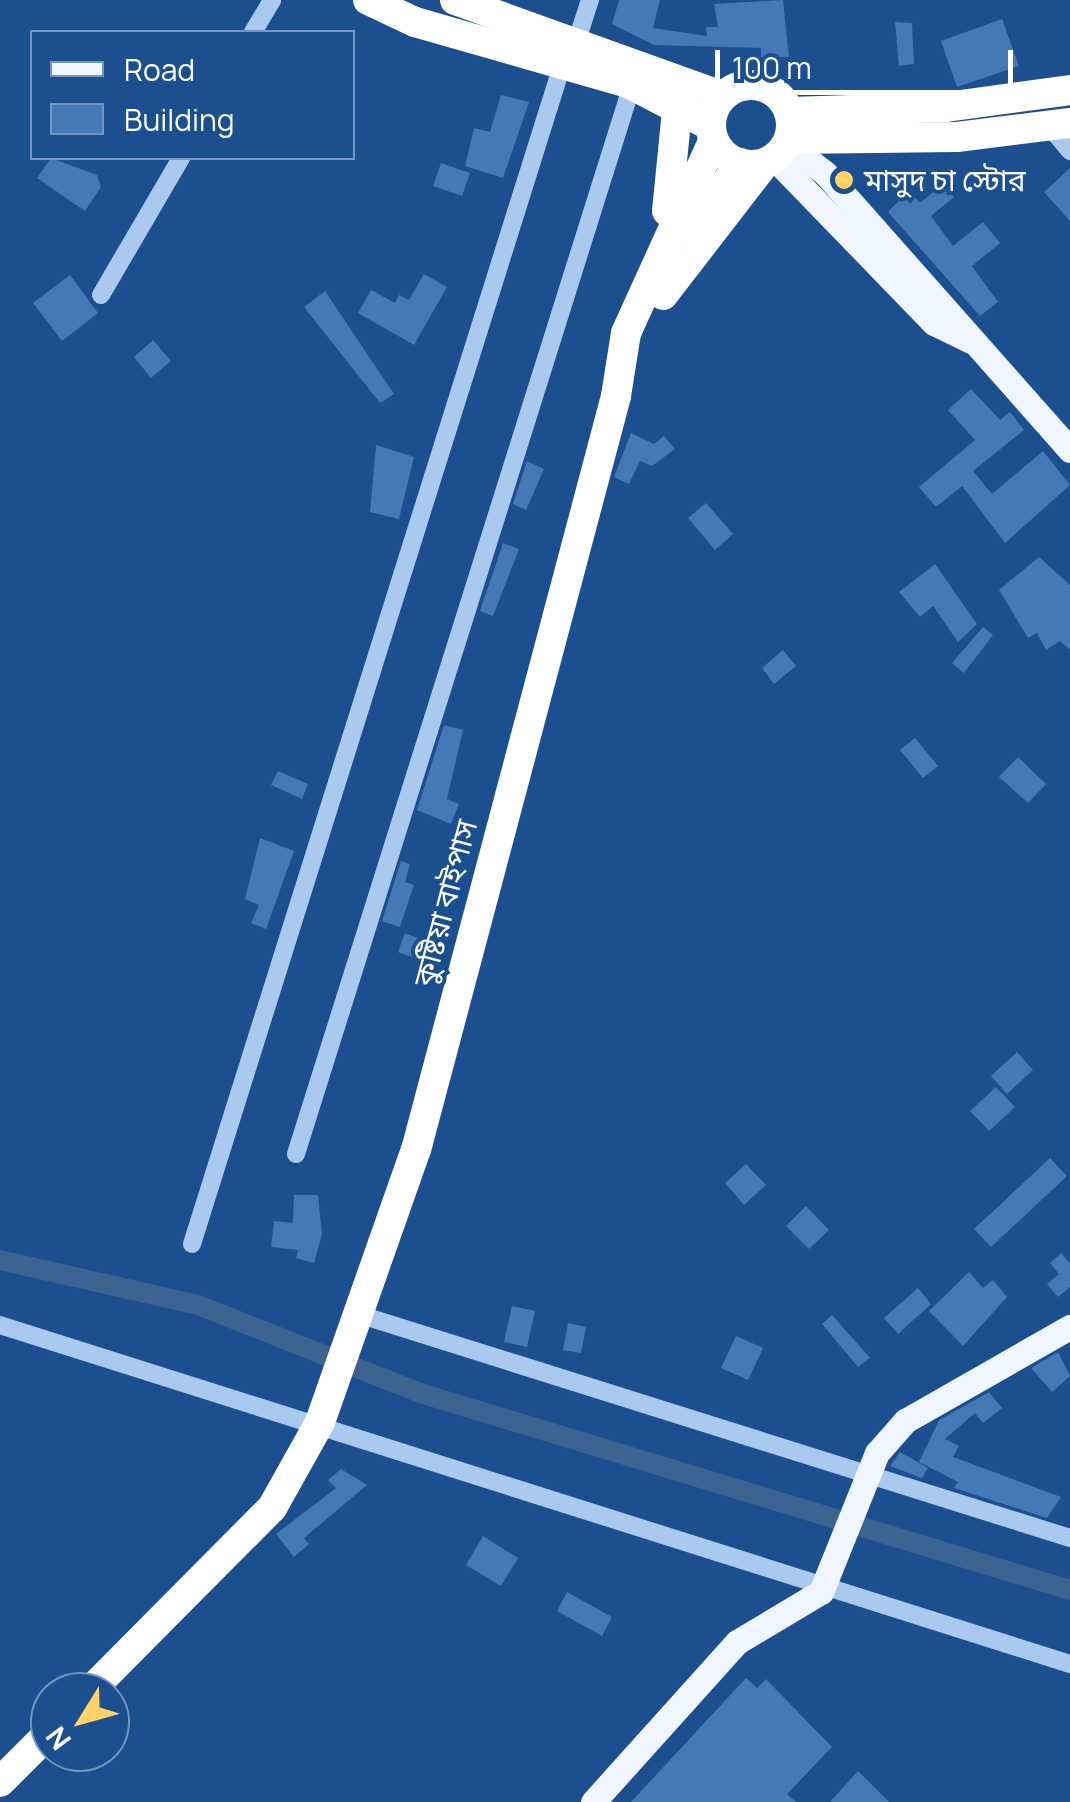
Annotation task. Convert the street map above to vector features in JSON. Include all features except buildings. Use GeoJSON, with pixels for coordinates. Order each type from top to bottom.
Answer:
{"type":"FeatureCollection","features":[{"type":"Feature","properties":{"kind":"highway"},"geometry":{"type":"LineString","coordinates":[[454,0],[635,78],[722,96],[740,86],[764,88],[774,147]]}},
{"type":"Feature","properties":{"kind":"highway"},"geometry":{"type":"LineString","coordinates":[[383,3],[484,43],[580,55]]}},
{"type":"Feature","properties":{"kind":"highway"},"geometry":{"type":"LineString","coordinates":[[635,78],[711,133],[774,147],[1009,132],[1060,125]]}},
{"type":"Feature","properties":{"kind":"highway"},"geometry":{"type":"LineString","coordinates":[[656,291],[774,147],[946,107],[1070,90]]}},
{"type":"Feature","properties":{"kind":"highway","name":"কুষ্টিয়া বাইপাস"},"geometry":{"type":"LineString","coordinates":[[109,1672],[272,1508],[318,1425],[360,1319],[416,1150],[616,396],[626,333],[656,291],[722,96]]}},
{"type":"Feature","properties":{"kind":"highway"},"geometry":{"type":"LineString","coordinates":[[656,291],[676,180],[676,111]]}},
{"type":"Feature","properties":{"kind":"highway"},"geometry":{"type":"LineString","coordinates":[[0,1782],[30,1752]]}},
{"type":"Feature","properties":{"kind":"main road"},"geometry":{"type":"LineString","coordinates":[[774,147],[825,173],[1070,450]]}},
{"type":"Feature","properties":{"kind":"main road"},"geometry":{"type":"LineString","coordinates":[[593,1802],[737,1642],[829,1575],[851,1509],[868,1474],[905,1421],[1070,1327]]}},
{"type":"Feature","properties":{"kind":"street"},"geometry":{"type":"LineString","coordinates":[[254,30],[272,0]]}},
{"type":"Feature","properties":{"kind":"street"},"geometry":{"type":"LineString","coordinates":[[192,1244],[580,55],[590,0]]}},
{"type":"Feature","properties":{"kind":"street"},"geometry":{"type":"LineString","coordinates":[[296,1154],[635,78]]}},
{"type":"Feature","properties":{"kind":"street"},"geometry":{"type":"LineString","coordinates":[[1060,125],[1070,151]]}},
{"type":"Feature","properties":{"kind":"street"},"geometry":{"type":"LineString","coordinates":[[101,295],[180,160]]}},
{"type":"Feature","properties":{"kind":"street"},"geometry":{"type":"LineString","coordinates":[[360,1319],[1070,1538]]}},
{"type":"Feature","properties":{"kind":"street"},"geometry":{"type":"LineString","coordinates":[[0,1325],[242,1397],[318,1425],[829,1575],[1070,1664]]}},
{"type":"Feature","properties":{"kind":"waterway"},"geometry":{"type":"LineString","coordinates":[[0,1260],[198,1305],[420,1393],[1070,1590]]}},
{"type":"Feature","properties":{"kind":"place","name":"মাসুদ চা স্টোর"},"geometry":{"type":"Point","coordinates":[844,180]}}]}
